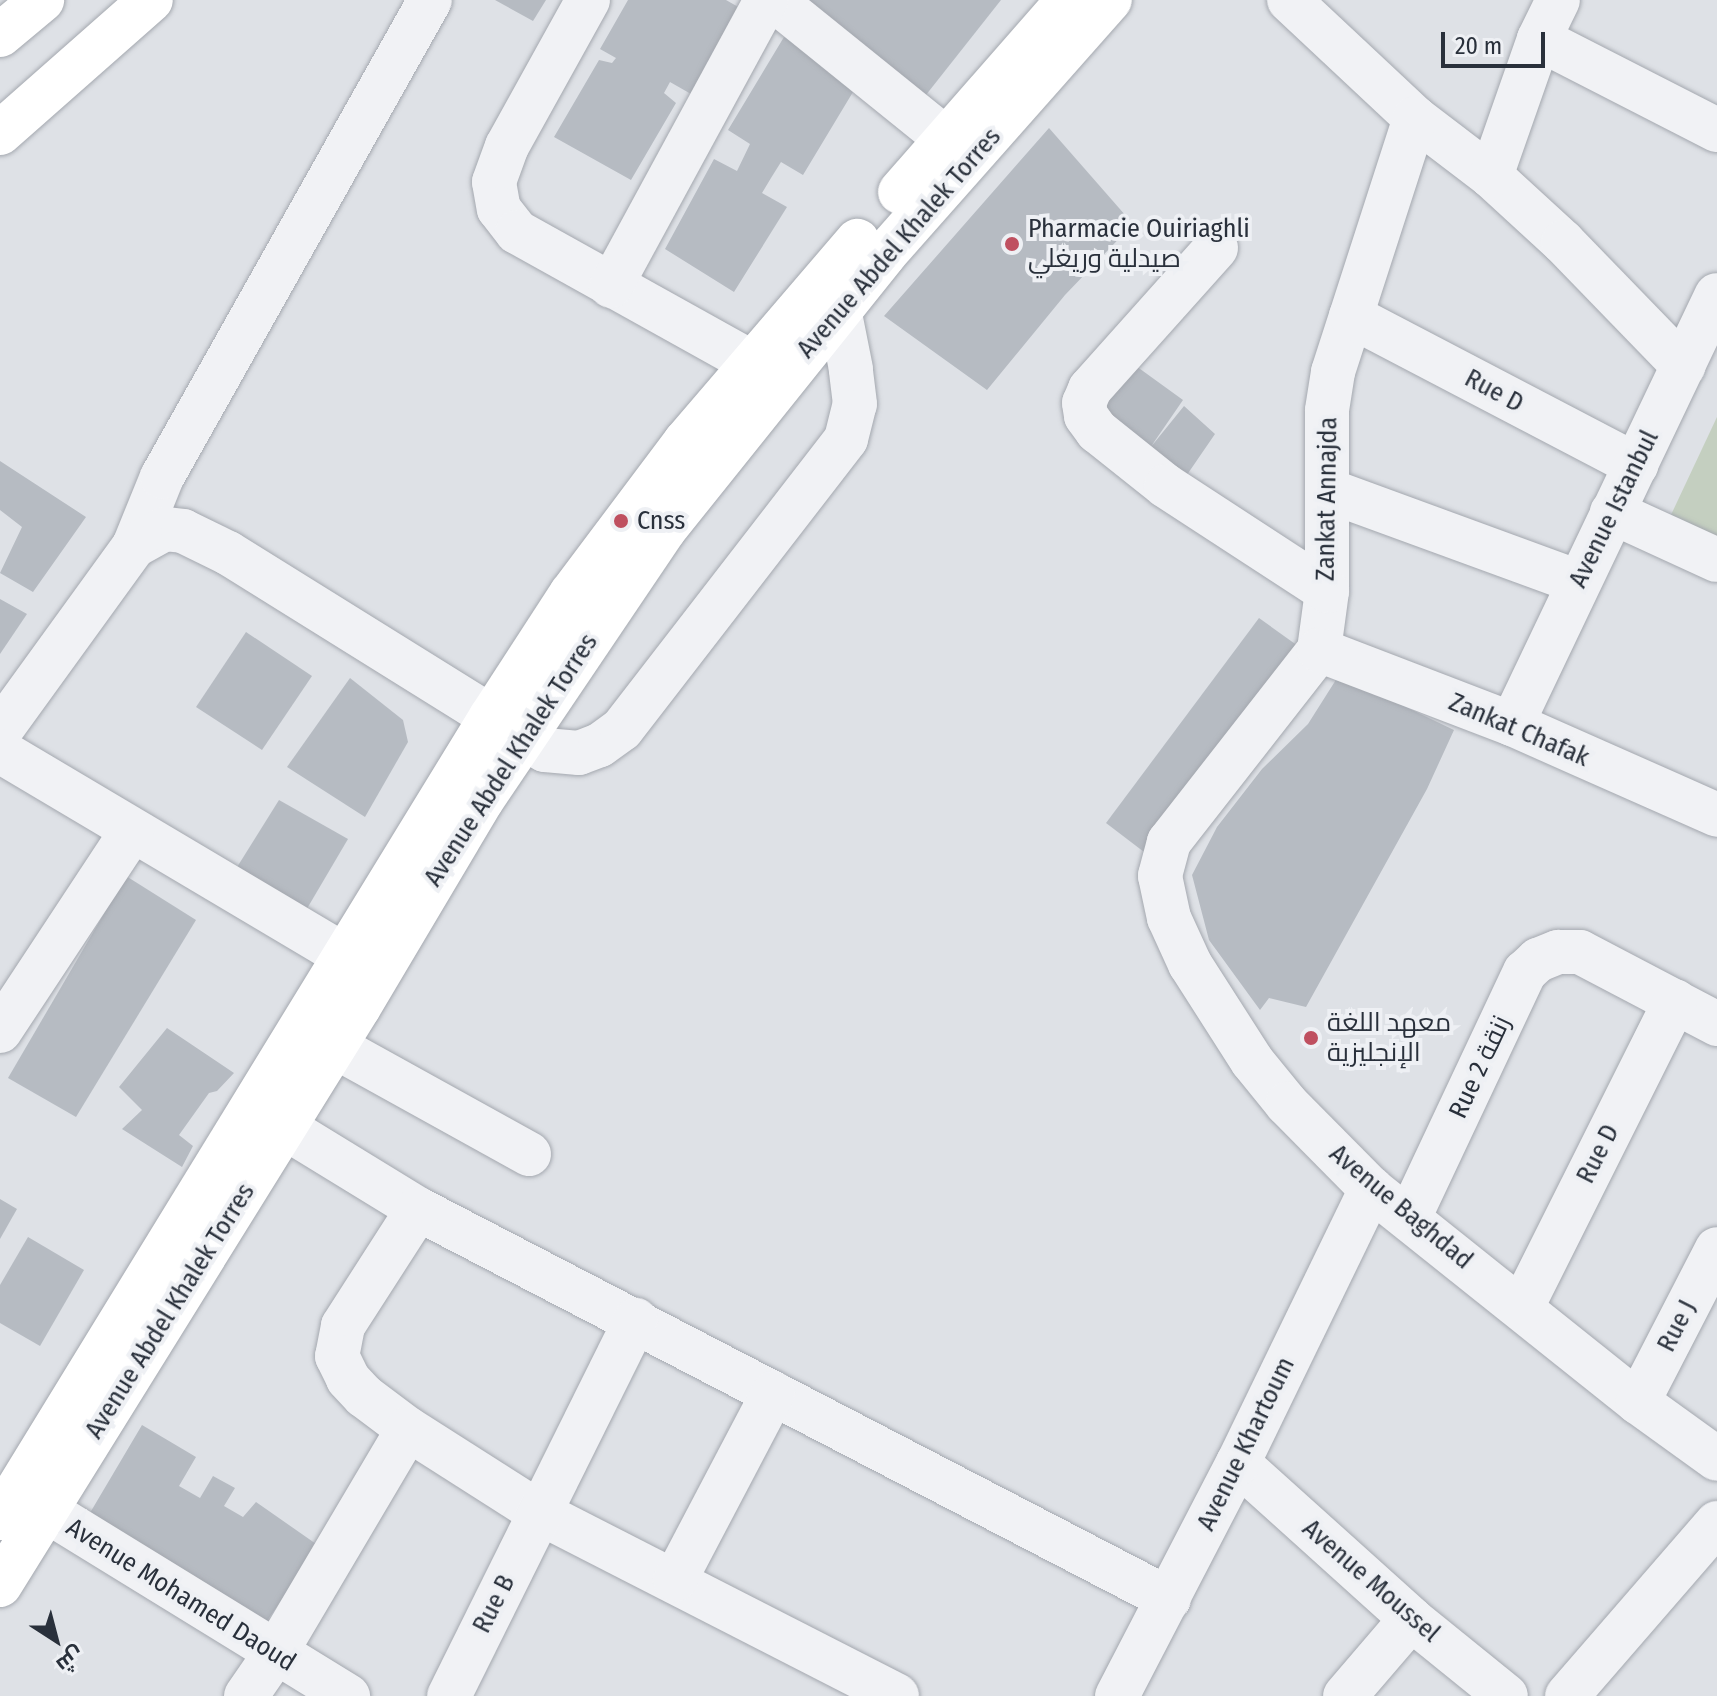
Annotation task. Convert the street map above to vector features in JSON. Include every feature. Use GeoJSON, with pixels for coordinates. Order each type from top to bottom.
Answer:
{"type":"FeatureCollection","features":[{"type":"Feature","properties":{"kind":"main road"},"geometry":{"type":"LineString","coordinates":[[0,35],[42,0]]}},
{"type":"Feature","properties":{"kind":"main road"},"geometry":{"type":"LineString","coordinates":[[0,133],[151,0]]}},
{"type":"Feature","properties":{"kind":"main road","name":"Avenue Abdel Khalek Torres"},"geometry":{"type":"LineString","coordinates":[[0,1585],[21,1507],[345,956],[507,728],[664,530],[827,299],[946,139],[1068,0]]}},
{"type":"Feature","properties":{"kind":"main road","name":"Avenue Abdel Khalek Torres"},"geometry":{"type":"LineString","coordinates":[[21,1507],[284,1127],[334,1046],[507,728],[571,594],[631,511],[751,362],[827,299],[1110,0]]}},
{"type":"Feature","properties":{"kind":"street"},"geometry":{"type":"LineString","coordinates":[[0,731],[134,546],[162,477],[430,0]]}},
{"type":"Feature","properties":{"kind":"street"},"geometry":{"type":"LineString","coordinates":[[588,0],[507,146],[494,182],[499,209],[517,232],[751,362]]}},
{"type":"Feature","properties":{"kind":"street"},"geometry":{"type":"LineString","coordinates":[[611,286],[766,0]]}},
{"type":"Feature","properties":{"kind":"street"},"geometry":{"type":"LineString","coordinates":[[774,0],[946,139]]}},
{"type":"Feature","properties":{"kind":"street"},"geometry":{"type":"LineString","coordinates":[[1289,0],[1415,118],[1491,176],[1563,242],[1683,366]]}},
{"type":"Feature","properties":{"kind":"street"},"geometry":{"type":"LineString","coordinates":[[1491,176],[1539,39],[1558,0]]}},
{"type":"Feature","properties":{"kind":"street"},"geometry":{"type":"LineString","coordinates":[[1539,39],[1717,130]]}},
{"type":"Feature","properties":{"kind":"street","name":"Zankat Annajda"},"geometry":{"type":"LineString","coordinates":[[1319,650],[1327,591],[1329,398],[1333,372],[1415,118]]}},
{"type":"Feature","properties":{"kind":"street"},"geometry":{"type":"LineString","coordinates":[[1216,248],[1090,389],[1084,403],[1086,416],[1097,431],[1166,486],[1327,591]]}},
{"type":"Feature","properties":{"kind":"street","name":"Avenue Istanbul"},"geometry":{"type":"LineString","coordinates":[[1512,724],[1717,295]]}},
{"type":"Feature","properties":{"kind":"street"},"geometry":{"type":"LineString","coordinates":[[134,546],[165,529],[183,531],[228,553],[545,750],[579,753],[600,745],[622,729],[846,439],[855,404],[827,299]]}},
{"type":"Feature","properties":{"kind":"street","name":"Rue D"},"geometry":{"type":"LineString","coordinates":[[1351,316],[1636,465]]}},
{"type":"Feature","properties":{"kind":"street"},"geometry":{"type":"LineString","coordinates":[[1327,490],[1579,582]]}},
{"type":"Feature","properties":{"kind":"street"},"geometry":{"type":"LineString","coordinates":[[1612,512],[1717,560]]}},
{"type":"Feature","properties":{"kind":"street","name":"Zankat Chafak"},"geometry":{"type":"LineString","coordinates":[[1319,650],[1512,724],[1717,815]]}},
{"type":"Feature","properties":{"kind":"street","name":"Avenue Baghdad"},"geometry":{"type":"LineString","coordinates":[[1319,650],[1169,842],[1160,876],[1169,918],[1190,964],[1269,1083],[1371,1189],[1638,1402],[1717,1459]]}},
{"type":"Feature","properties":{"kind":"street"},"geometry":{"type":"LineString","coordinates":[[0,751],[345,956]]}},
{"type":"Feature","properties":{"kind":"street"},"geometry":{"type":"LineString","coordinates":[[0,1031],[132,831]]}},
{"type":"Feature","properties":{"kind":"street","name":"Rue 2 زنقة"},"geometry":{"type":"LineString","coordinates":[[1409,1218],[1525,972],[1538,960],[1558,952],[1580,952],[1675,1001]]}},
{"type":"Feature","properties":{"kind":"street"},"geometry":{"type":"LineString","coordinates":[[1675,1001],[1717,1024]]}},
{"type":"Feature","properties":{"kind":"street","name":"Rue D"},"geometry":{"type":"LineString","coordinates":[[1522,1307],[1675,1001]]}},
{"type":"Feature","properties":{"kind":"street"},"geometry":{"type":"LineString","coordinates":[[334,1046],[529,1154]]}},
{"type":"Feature","properties":{"kind":"street"},"geometry":{"type":"LineString","coordinates":[[284,1127],[418,1209],[1169,1599]]}},
{"type":"Feature","properties":{"kind":"street","name":"Avenue Khartoum"},"geometry":{"type":"LineString","coordinates":[[1117,1696],[1238,1463],[1371,1189]]}},
{"type":"Feature","properties":{"kind":"street"},"geometry":{"type":"LineString","coordinates":[[418,1209],[343,1326],[337,1356],[348,1379],[364,1396],[408,1429],[540,1513],[897,1696]]}},
{"type":"Feature","properties":{"kind":"street","name":"Rue J"},"geometry":{"type":"LineString","coordinates":[[1638,1402],[1717,1249]]}},
{"type":"Feature","properties":{"kind":"street","name":"Rue B"},"geometry":{"type":"LineString","coordinates":[[449,1696],[636,1320]]}},
{"type":"Feature","properties":{"kind":"street"},"geometry":{"type":"LineString","coordinates":[[675,1580],[773,1393]]}},
{"type":"Feature","properties":{"kind":"street"},"geometry":{"type":"LineString","coordinates":[[246,1696],[275,1654],[408,1429]]}},
{"type":"Feature","properties":{"kind":"street","name":"Avenue Moussel"},"geometry":{"type":"LineString","coordinates":[[1238,1463],[1411,1619],[1506,1696]]}},
{"type":"Feature","properties":{"kind":"street","name":"Avenue Mohamed Daoud"},"geometry":{"type":"LineString","coordinates":[[21,1507],[348,1696]]}},
{"type":"Feature","properties":{"kind":"street"},"geometry":{"type":"LineString","coordinates":[[1567,1696],[1717,1523]]}},
{"type":"Feature","properties":{"kind":"street"},"geometry":{"type":"LineString","coordinates":[[1345,1696],[1411,1619]]}},
{"type":"Feature","properties":{"kind":"green space"},"geometry":{"type":"Polygon","coordinates":[[[1717,417],[1717,538],[1670,517],[1717,417]]]}},
{"type":"Feature","properties":{"kind":"building"},"geometry":{"type":"Polygon","coordinates":[[[495,0],[546,0],[533,21],[495,0]]]}},
{"type":"Feature","properties":{"kind":"building"},"geometry":{"type":"Polygon","coordinates":[[[628,0],[726,0],[740,8],[691,94],[670,82],[664,93],[676,103],[631,180],[554,137],[599,60],[612,63],[616,58],[600,49],[628,0]]]}},
{"type":"Feature","properties":{"kind":"building"},"geometry":{"type":"Polygon","coordinates":[[[803,0],[1001,0],[922,100],[803,0]]]}},
{"type":"Feature","properties":{"kind":"building"},"geometry":{"type":"Polygon","coordinates":[[[784,37],[859,82],[803,175],[781,162],[762,193],[787,207],[734,292],[665,249],[714,159],[737,171],[750,144],[728,130],[784,37]]]}},
{"type":"Feature","properties":{"kind":"building"},"geometry":{"type":"Polygon","coordinates":[[[1049,128],[1133,224],[1065,295],[987,390],[884,316],[1049,128]]]}},
{"type":"Feature","properties":{"kind":"building"},"geometry":{"type":"Polygon","coordinates":[[[1136,366],[1183,400],[1150,448],[1184,406],[1215,434],[1180,485],[1094,411],[1136,366]]]}},
{"type":"Feature","properties":{"kind":"building"},"geometry":{"type":"Polygon","coordinates":[[[0,461],[86,517],[33,592],[0,573],[22,527],[0,510],[0,461]]]}},
{"type":"Feature","properties":{"kind":"building"},"geometry":{"type":"Polygon","coordinates":[[[0,599],[27,614],[0,654],[0,599]]]}},
{"type":"Feature","properties":{"kind":"building"},"geometry":{"type":"Polygon","coordinates":[[[1259,618],[1305,651],[1148,855],[1106,823],[1259,618]]]}},
{"type":"Feature","properties":{"kind":"building"},"geometry":{"type":"Polygon","coordinates":[[[246,632],[312,676],[262,750],[196,707],[246,632]]]}},
{"type":"Feature","properties":{"kind":"building"},"geometry":{"type":"Polygon","coordinates":[[[1339,675],[1454,730],[1427,789],[1306,1007],[1269,998],[1260,1010],[1209,940],[1192,875],[1217,827],[1262,769],[1308,724],[1339,675]]]}},
{"type":"Feature","properties":{"kind":"building"},"geometry":{"type":"Polygon","coordinates":[[[350,678],[403,720],[408,742],[365,817],[287,767],[350,678]]]}},
{"type":"Feature","properties":{"kind":"building"},"geometry":{"type":"Polygon","coordinates":[[[279,800],[348,839],[305,912],[234,872],[279,800]]]}},
{"type":"Feature","properties":{"kind":"building"},"geometry":{"type":"Polygon","coordinates":[[[126,876],[196,920],[76,1117],[8,1078],[126,876]]]}},
{"type":"Feature","properties":{"kind":"building"},"geometry":{"type":"Polygon","coordinates":[[[167,1028],[234,1073],[217,1091],[209,1093],[179,1135],[193,1146],[182,1167],[122,1129],[142,1110],[119,1087],[167,1028]]]}},
{"type":"Feature","properties":{"kind":"building"},"geometry":{"type":"Polygon","coordinates":[[[0,1199],[17,1209],[0,1239],[0,1199]]]}},
{"type":"Feature","properties":{"kind":"building"},"geometry":{"type":"Polygon","coordinates":[[[28,1237],[84,1270],[40,1346],[0,1323],[0,1285],[28,1237]]]}},
{"type":"Feature","properties":{"kind":"building"},"geometry":{"type":"Polygon","coordinates":[[[142,1425],[196,1457],[179,1486],[200,1498],[213,1476],[235,1488],[224,1506],[243,1517],[256,1502],[319,1546],[260,1631],[84,1523],[142,1425]]]}},
{"type":"Feature","properties":{"kind":"place","name":"Pharmacie Ouiriaghli صيدلية وريغلي"},"geometry":{"type":"Point","coordinates":[1012,244]}},
{"type":"Feature","properties":{"kind":"place","name":"Cnss"},"geometry":{"type":"Point","coordinates":[621,521]}},
{"type":"Feature","properties":{"kind":"place","name":"معهد اللغة الإنجليزية"},"geometry":{"type":"Point","coordinates":[1311,1038]}}]}
